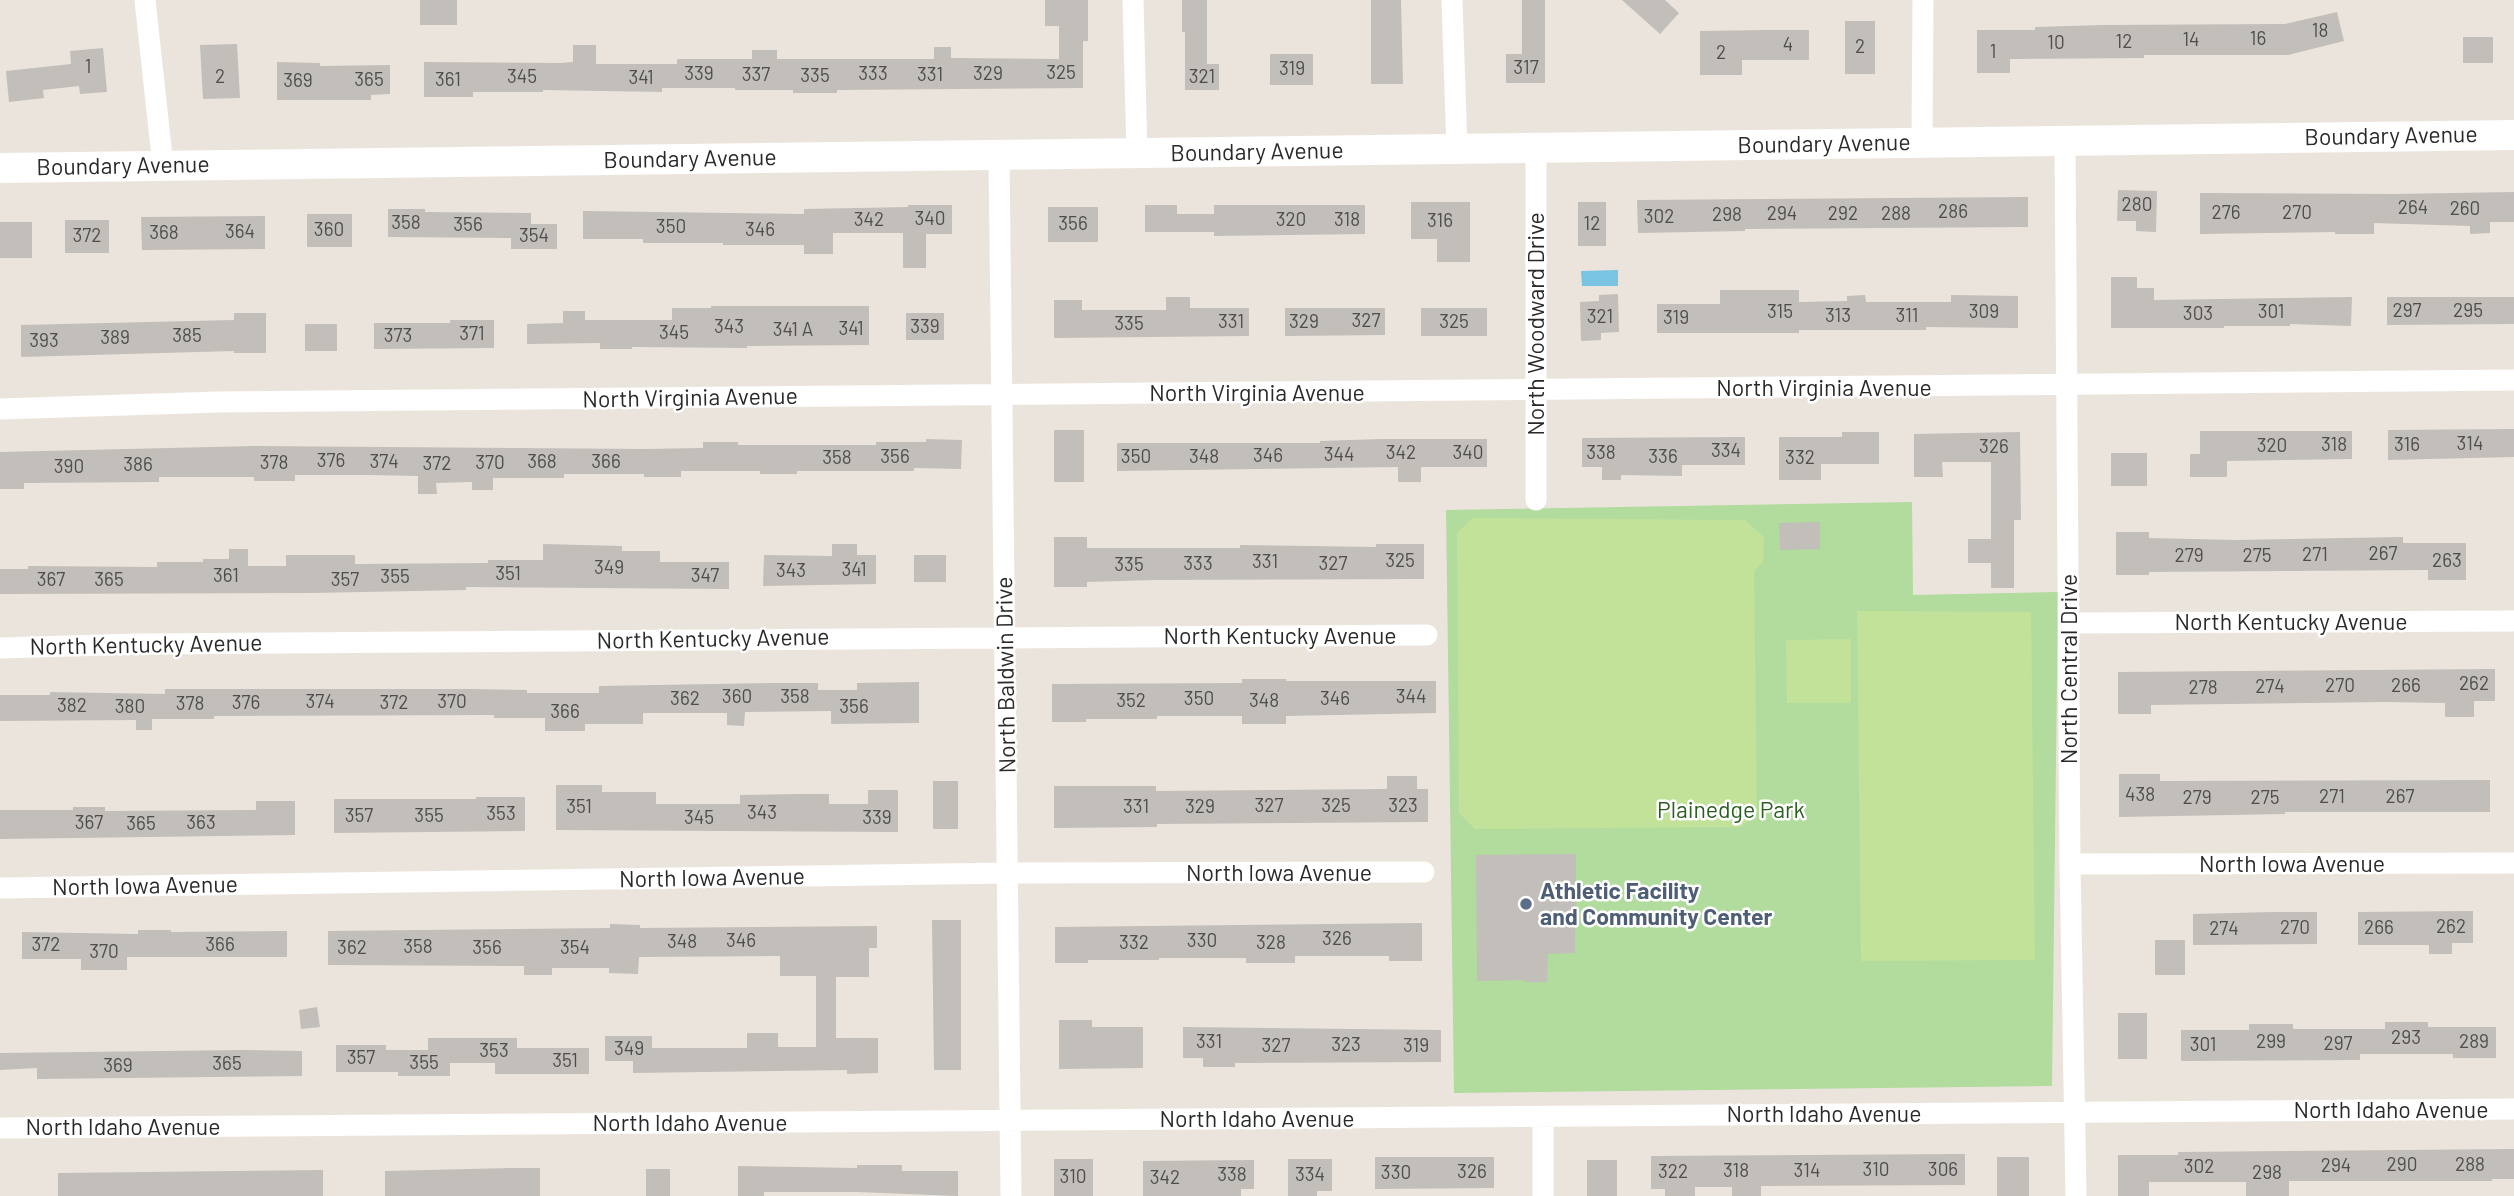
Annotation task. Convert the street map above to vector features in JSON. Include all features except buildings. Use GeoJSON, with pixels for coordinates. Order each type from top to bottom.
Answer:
{"type":"FeatureCollection","features":[{"type":"Feature","properties":{"kind":"main road","name":"Boundary Avenue"},"geometry":{"type":"LineString","coordinates":[[0,168],[2514,135]]}},
{"type":"Feature","properties":{"kind":"street"},"geometry":{"type":"LineString","coordinates":[[145,0],[163,166]]}},
{"type":"Feature","properties":{"kind":"street"},"geometry":{"type":"LineString","coordinates":[[1133,0],[1137,153]]}},
{"type":"Feature","properties":{"kind":"street"},"geometry":{"type":"LineString","coordinates":[[1452,0],[1457,149]]}},
{"type":"Feature","properties":{"kind":"street"},"geometry":{"type":"LineString","coordinates":[[1922,143],[1923,0]]}},
{"type":"Feature","properties":{"kind":"street","name":"North Central Drive"},"geometry":{"type":"LineString","coordinates":[[2065,142],[2070,864],[2076,1196]]}},
{"type":"Feature","properties":{"kind":"street","name":"North Woodward Drive"},"geometry":{"type":"LineString","coordinates":[[1536,148],[1536,500]]}},
{"type":"Feature","properties":{"kind":"street","name":"North Baldwin Drive"},"geometry":{"type":"LineString","coordinates":[[999,155],[1011,1196]]}},
{"type":"Feature","properties":{"kind":"street","name":"North Virginia Avenue"},"geometry":{"type":"LineString","coordinates":[[0,410],[218,402],[2514,380]]}},
{"type":"Feature","properties":{"kind":"street","name":"North Kentucky Avenue"},"geometry":{"type":"LineString","coordinates":[[2068,623],[2514,621]]}},
{"type":"Feature","properties":{"kind":"street","name":"North Kentucky Avenue"},"geometry":{"type":"LineString","coordinates":[[0,648],[151,644],[1427,635]]}},
{"type":"Feature","properties":{"kind":"street","name":"North Iowa Avenue"},"geometry":{"type":"LineString","coordinates":[[2070,864],[2514,863]]}},
{"type":"Feature","properties":{"kind":"street","name":"North Iowa Avenue"},"geometry":{"type":"LineString","coordinates":[[0,888],[1008,873],[1424,872]]}},
{"type":"Feature","properties":{"kind":"street","name":"North Idaho Avenue"},"geometry":{"type":"LineString","coordinates":[[0,1128],[2514,1110]]}},
{"type":"Feature","properties":{"kind":"street"},"geometry":{"type":"LineString","coordinates":[[1543,1117],[1543,1196]]}},
{"type":"Feature","properties":{"kind":"green space","name":"Plainedge Park"},"geometry":{"type":"Polygon","coordinates":[[[1912,502],[1913,595],[2058,592],[2052,1086],[1454,1093],[1446,510],[1912,502]]]}},
{"type":"Feature","properties":{"kind":"green space"},"geometry":{"type":"Polygon","coordinates":[[[1472,518],[1745,520],[1764,537],[1763,562],[1754,571],[1757,812],[1741,827],[1475,829],[1459,813],[1457,533],[1472,518]]]}},
{"type":"Feature","properties":{"kind":"green space"},"geometry":{"type":"Polygon","coordinates":[[[1857,611],[2031,612],[2035,960],[1861,961],[1857,611]]]}},
{"type":"Feature","properties":{"kind":"green space"},"geometry":{"type":"Polygon","coordinates":[[[1851,639],[1851,703],[1787,703],[1786,640],[1851,639]]]}},
{"type":"Feature","properties":{"kind":"water"},"geometry":{"type":"Polygon","coordinates":[[[1618,270],[1618,286],[1582,286],[1581,271],[1618,270]]]}},
{"type":"Feature","properties":{"kind":"place","name":"Athletic Facility and Community Center"},"geometry":{"type":"Point","coordinates":[1526,904]}}]}
